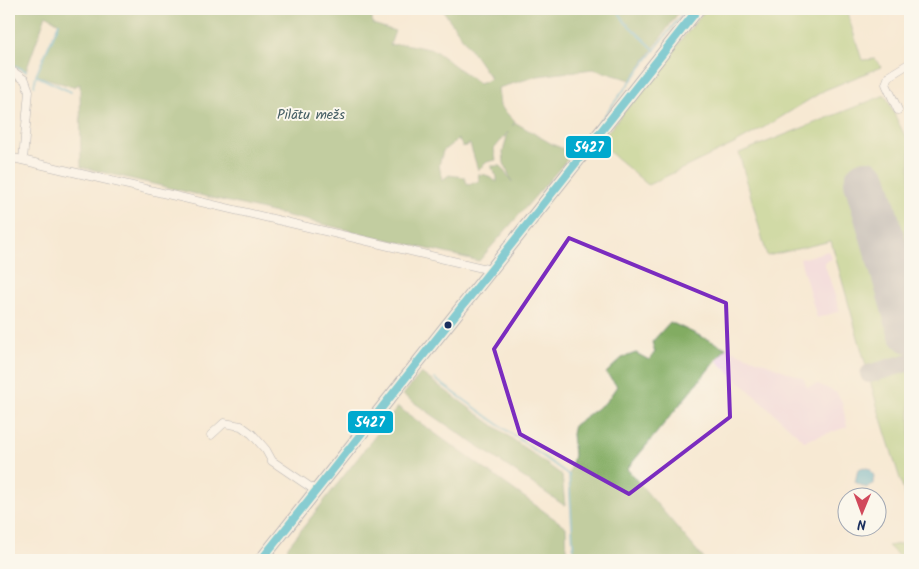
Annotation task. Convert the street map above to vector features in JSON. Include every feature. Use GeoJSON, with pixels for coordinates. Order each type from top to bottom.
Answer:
{"type":"FeatureCollection","features":[{"type":"Feature","properties":{"kind":"highway"},"geometry":{"type":"LineString","coordinates":[[261,560],[698,9]]}},
{"type":"Feature","properties":{"kind":"street"},"geometry":{"type":"LineString","coordinates":[[898,110],[886,84],[889,76],[910,63]]}},
{"type":"Feature","properties":{"kind":"street"},"geometry":{"type":"LineString","coordinates":[[9,69],[25,80],[29,91],[23,160]]}},
{"type":"Feature","properties":{"kind":"street"},"geometry":{"type":"LineString","coordinates":[[9,157],[492,270]]}},
{"type":"Feature","properties":{"kind":"street"},"geometry":{"type":"LineString","coordinates":[[210,435],[224,424],[241,426],[252,434],[272,461],[316,491]]}},
{"type":"Feature","properties":{"kind":"highlighted area"},"geometry":{"type":"Polygon","coordinates":[[[569,238],[726,303],[730,417],[629,494],[520,434],[494,349],[569,238]]]}},
{"type":"Feature","properties":{"kind":"shaded area"},"geometry":{"type":"Polygon","coordinates":[[[828,251],[832,259],[824,262],[840,311],[817,318],[800,259],[828,251]]]}},
{"type":"Feature","properties":{"kind":"shaded area"},"geometry":{"type":"Polygon","coordinates":[[[726,348],[803,378],[807,387],[818,384],[837,393],[842,402],[847,427],[804,441],[717,361],[726,348]]]}},
{"type":"Feature","properties":{"kind":"green space","name":"Pilātu mežs"},"geometry":{"type":"Polygon","coordinates":[[[9,9],[370,9],[373,24],[395,31],[390,45],[405,44],[434,50],[479,84],[491,79],[442,9],[681,9],[631,80],[593,69],[538,76],[498,88],[500,106],[515,122],[512,126],[516,123],[552,144],[573,153],[479,261],[81,167],[80,84],[73,87],[36,75],[59,23],[46,15],[26,71],[9,63],[9,9]],[[508,132],[494,149],[496,160],[487,162],[478,170],[470,144],[463,147],[458,139],[443,151],[439,165],[442,180],[449,175],[464,177],[468,185],[479,181],[478,174],[486,175],[497,182],[497,177],[491,166],[501,166],[512,182],[504,163],[503,152],[508,132]]]}},
{"type":"Feature","properties":{"kind":"green space"},"geometry":{"type":"Polygon","coordinates":[[[706,9],[846,9],[862,60],[875,59],[881,67],[825,90],[734,144],[648,185],[599,143],[706,9]]]}},
{"type":"Feature","properties":{"kind":"green space"},"geometry":{"type":"Polygon","coordinates":[[[885,95],[905,136],[910,135],[910,511],[878,409],[831,241],[767,256],[739,153],[885,95]]]}},
{"type":"Feature","properties":{"kind":"green space"},"geometry":{"type":"Polygon","coordinates":[[[670,322],[726,348],[627,469],[705,560],[574,560],[569,475],[574,455],[572,434],[574,425],[607,401],[617,386],[606,373],[622,358],[636,353],[649,360],[655,352],[652,342],[670,322]]]}},
{"type":"Feature","properties":{"kind":"green space"},"geometry":{"type":"Polygon","coordinates":[[[421,373],[562,475],[565,506],[403,395],[421,373]]]}},
{"type":"Feature","properties":{"kind":"green space"},"geometry":{"type":"Polygon","coordinates":[[[398,407],[566,527],[567,560],[299,560],[287,548],[398,407]]]}},
{"type":"Feature","properties":{"kind":"green space"},"geometry":{"type":"Polygon","coordinates":[[[910,542],[910,560],[903,560],[888,546],[910,542]]]}},
{"type":"Feature","properties":{"kind":"water"},"geometry":{"type":"Polygon","coordinates":[[[864,467],[870,469],[874,476],[873,484],[862,486],[855,482],[858,469],[864,467]]]}},
{"type":"Feature","properties":{"kind":"waterway"},"geometry":{"type":"LineString","coordinates":[[617,9],[625,22],[655,50]]}},
{"type":"Feature","properties":{"kind":"waterway"},"geometry":{"type":"LineString","coordinates":[[584,142],[686,9]]}},
{"type":"Feature","properties":{"kind":"waterway"},"geometry":{"type":"LineString","coordinates":[[34,86],[36,75],[59,23]]}},
{"type":"Feature","properties":{"kind":"waterway"},"geometry":{"type":"LineString","coordinates":[[9,63],[26,71]]}},
{"type":"Feature","properties":{"kind":"waterway"},"geometry":{"type":"LineString","coordinates":[[37,76],[71,92]]}},
{"type":"Feature","properties":{"kind":"waterway"},"geometry":{"type":"LineString","coordinates":[[435,379],[569,475],[574,560]]}},
{"type":"Feature","properties":{"kind":"waterway"},"geometry":{"type":"LineString","coordinates":[[289,560],[297,558],[299,560]]}},
{"type":"Feature","properties":{"kind":"taxiway"},"geometry":{"type":"LineString","coordinates":[[869,374],[910,362]]}},
{"type":"Feature","properties":{"kind":"runway"},"geometry":{"type":"LineString","coordinates":[[866,182],[910,331]]}},
{"type":"Feature","properties":{"kind":"transit line","name":"5427"},"geometry":{"type":"LineString","coordinates":[[261,560],[698,9]]}}]}
